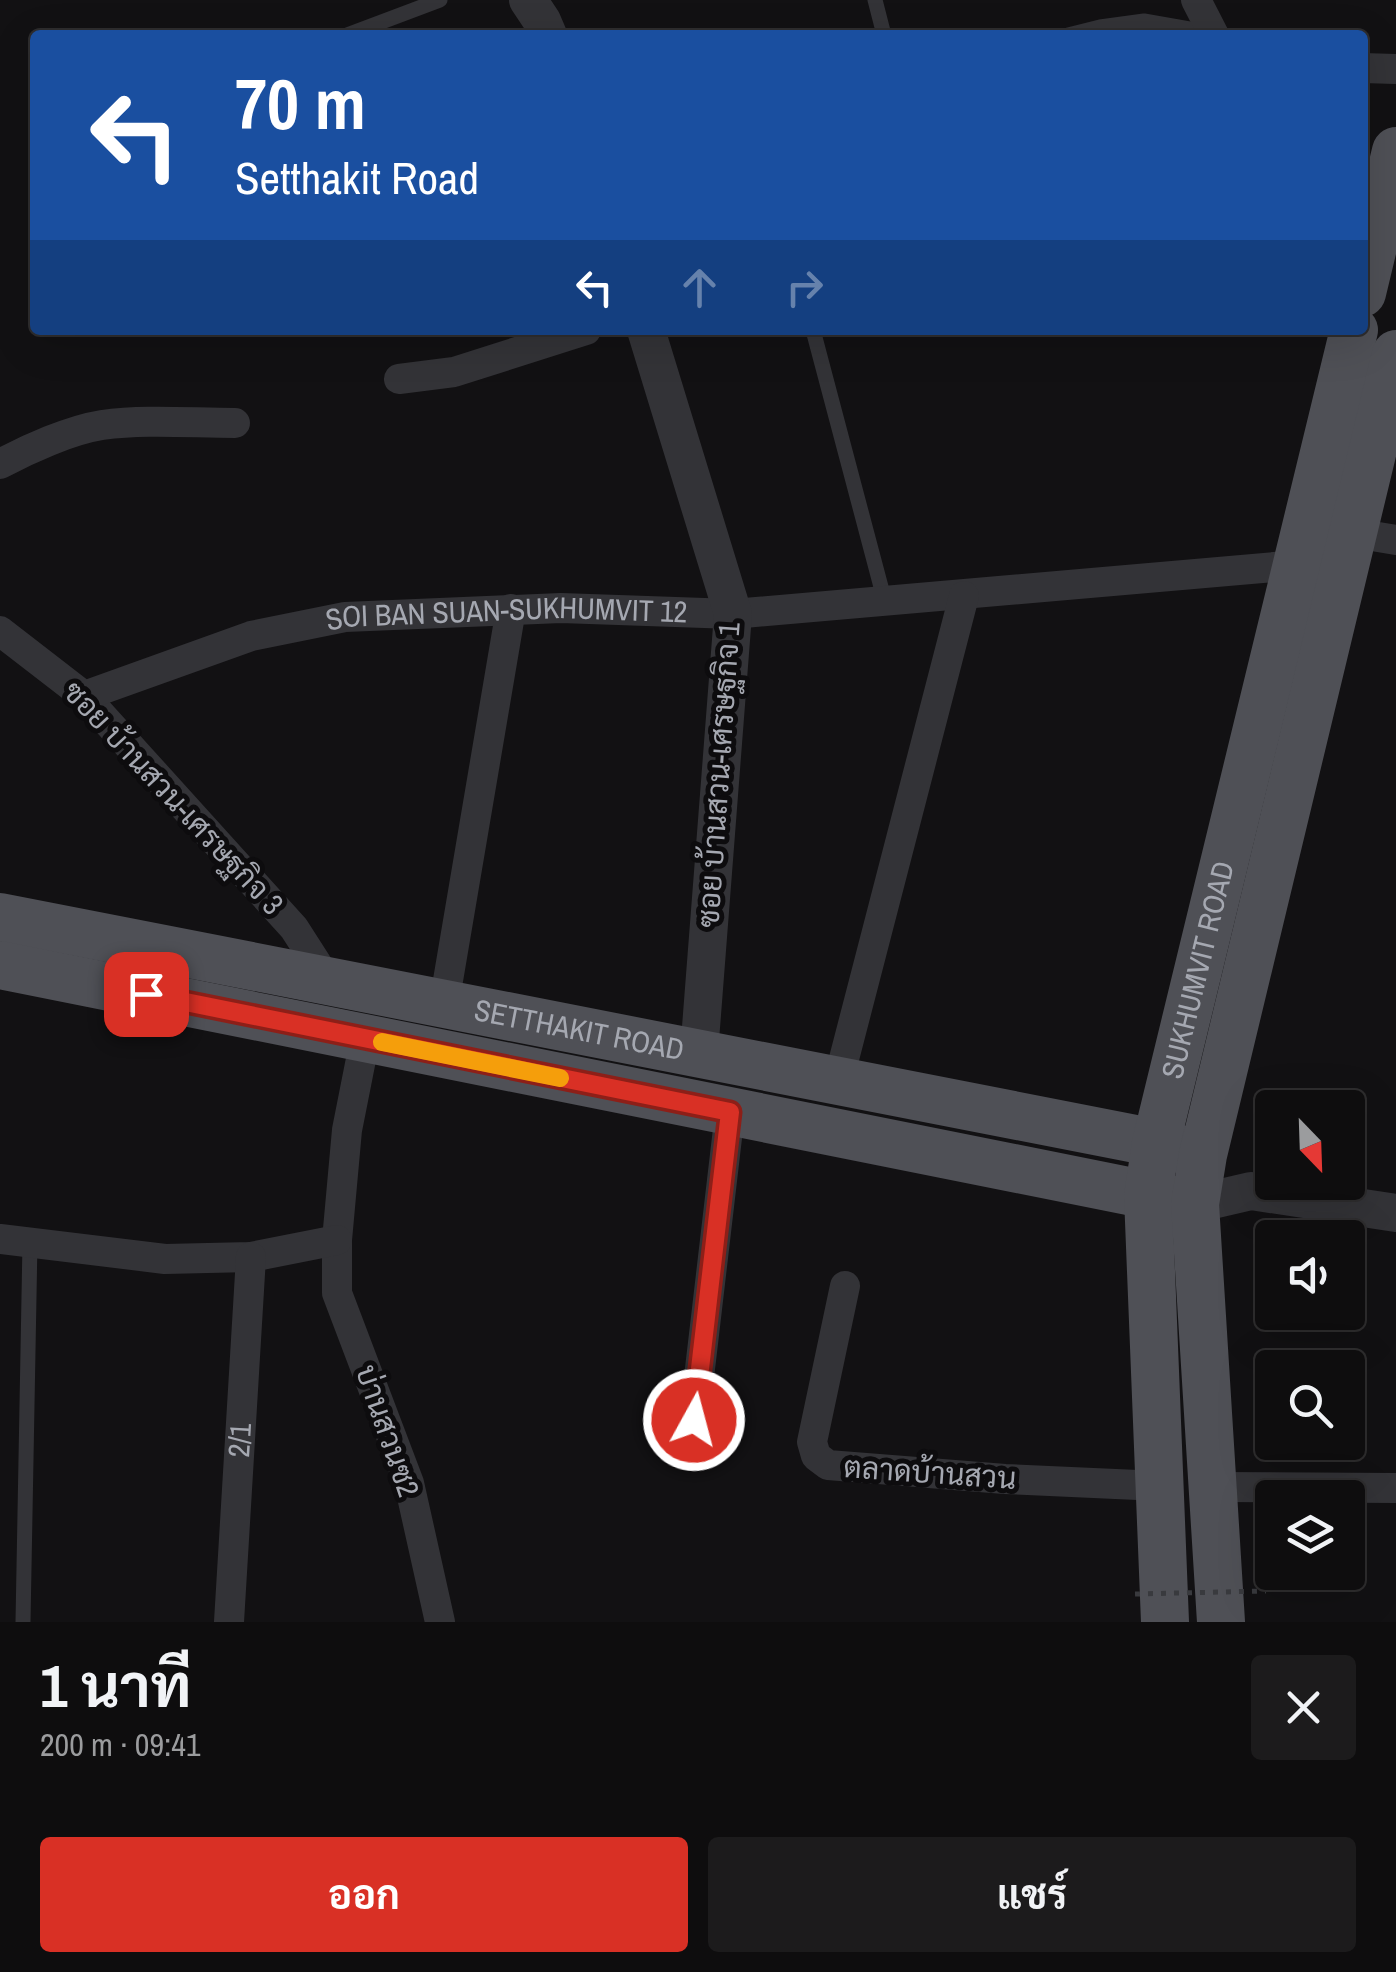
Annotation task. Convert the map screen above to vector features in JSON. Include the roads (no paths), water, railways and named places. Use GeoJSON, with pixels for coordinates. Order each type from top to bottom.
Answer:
{"type":"FeatureCollection","features":[{"type":"Feature","properties":{"kind":"main road"},"geometry":{"type":"LineString","coordinates":[[1368,258],[1396,152]]}},
{"type":"Feature","properties":{"kind":"main road","name":"SUKHUMVIT ROAD"},"geometry":{"type":"LineString","coordinates":[[1150,1608],[1160,1486],[1148,1196],[1156,1143],[1353,335]]}},
{"type":"Feature","properties":{"kind":"main road","name":"SUKHUMVIT ROAD"},"geometry":{"type":"LineString","coordinates":[[1221,1622],[1194,1204],[1203,1155],[1375,536],[1396,354]]}},
{"type":"Feature","properties":{"kind":"main road","name":"SETTHAKIT ROAD"},"geometry":{"type":"LineString","coordinates":[[0,917],[1203,1155]]}},
{"type":"Feature","properties":{"kind":"main road","name":"SETTHAKIT ROAD"},"geometry":{"type":"LineString","coordinates":[[0,965],[1194,1204]]}},
{"type":"Feature","properties":{"kind":"street"},"geometry":{"type":"LineString","coordinates":[[528,0],[545,30]]}},
{"type":"Feature","properties":{"kind":"street"},"geometry":{"type":"LineString","coordinates":[[1196,0],[1211,30]]}},
{"type":"Feature","properties":{"kind":"street"},"geometry":{"type":"LineString","coordinates":[[1368,68],[1396,69]]}},
{"type":"Feature","properties":{"kind":"street"},"geometry":{"type":"LineString","coordinates":[[400,379],[454,372],[570,335]]}},
{"type":"Feature","properties":{"kind":"street","name":"ซอย บ้านสวน-เศรษฐกิจ 1"},"geometry":{"type":"LineString","coordinates":[[648,335],[732,614],[698,1053]]}},
{"type":"Feature","properties":{"kind":"street"},"geometry":{"type":"LineString","coordinates":[[0,464],[26,450],[97,426],[132,422],[236,423]]}},
{"type":"Feature","properties":{"kind":"street","name":"SOI BAN SUAN-SUKHUMVIT 12"},"geometry":{"type":"LineString","coordinates":[[84,696],[250,636],[345,616],[560,608],[732,614],[1298,565]]}},
{"type":"Feature","properties":{"kind":"street"},"geometry":{"type":"LineString","coordinates":[[838,1082],[964,596]]}},
{"type":"Feature","properties":{"kind":"street"},"geometry":{"type":"LineString","coordinates":[[444,1004],[511,609]]}},
{"type":"Feature","properties":{"kind":"street","name":"ซอย บ้านสวน-เศรษฐกิจ 3"},"geometry":{"type":"LineString","coordinates":[[0,631],[84,696],[294,928],[328,981]]}},
{"type":"Feature","properties":{"kind":"street","name":"บ่านสวนซ2"},"geometry":{"type":"LineString","coordinates":[[365,1038],[347,1130],[336,1240],[338,1293],[409,1483],[440,1622]]}},
{"type":"Feature","properties":{"kind":"street"},"geometry":{"type":"LineString","coordinates":[[694,1420],[730,1112]]}},
{"type":"Feature","properties":{"kind":"street"},"geometry":{"type":"LineString","coordinates":[[1203,1155],[1251,1191]]}},
{"type":"Feature","properties":{"kind":"street"},"geometry":{"type":"LineString","coordinates":[[1194,1204],[1251,1191],[1396,1213]]}},
{"type":"Feature","properties":{"kind":"street"},"geometry":{"type":"LineString","coordinates":[[15,1240],[165,1259],[251,1257],[336,1240]]}},
{"type":"Feature","properties":{"kind":"street","name":"2/1"},"geometry":{"type":"LineString","coordinates":[[229,1622],[251,1257]]}},
{"type":"Feature","properties":{"kind":"street","name":"ตลาดบ้านสวน"},"geometry":{"type":"LineString","coordinates":[[844,1286],[812,1442],[816,1456],[828,1465],[1160,1486]]}},
{"type":"Feature","properties":{"kind":"street"},"geometry":{"type":"LineString","coordinates":[[1214,1486],[1396,1488]]}},
{"type":"Feature","properties":{"kind":"lane"},"geometry":{"type":"LineString","coordinates":[[360,30],[440,0]]}},
{"type":"Feature","properties":{"kind":"lane"},"geometry":{"type":"LineString","coordinates":[[875,0],[883,30]]}},
{"type":"Feature","properties":{"kind":"lane"},"geometry":{"type":"LineString","coordinates":[[1088,30],[1144,21],[1192,30]]}},
{"type":"Feature","properties":{"kind":"lane"},"geometry":{"type":"LineString","coordinates":[[814,335],[884,602]]}},
{"type":"Feature","properties":{"kind":"lane"},"geometry":{"type":"LineString","coordinates":[[15,1240],[23,1622]]}}]}
